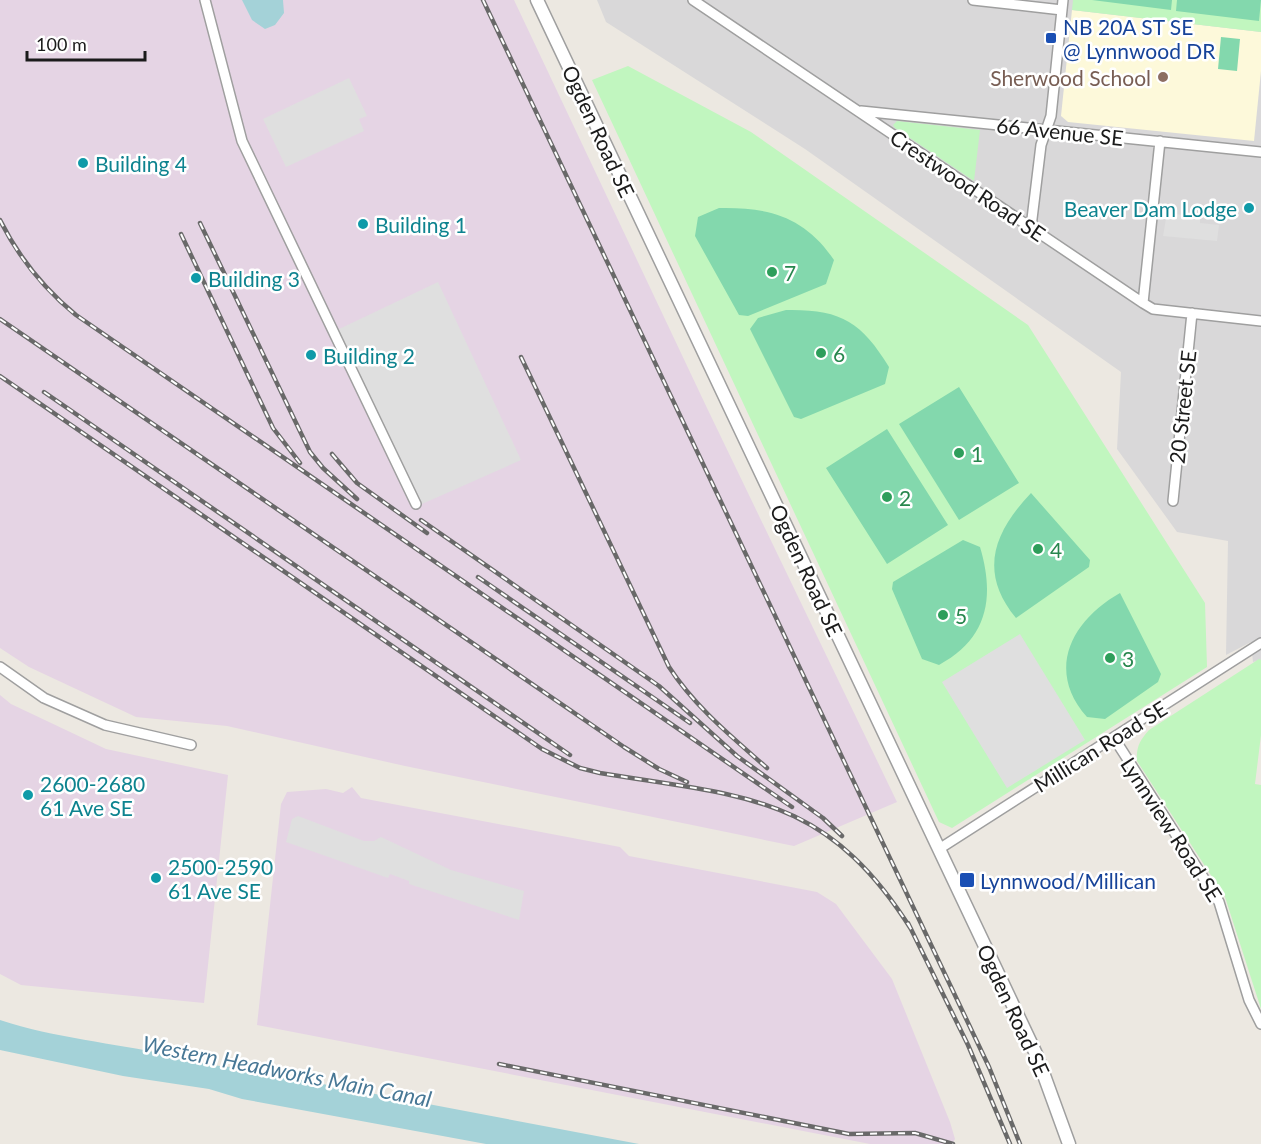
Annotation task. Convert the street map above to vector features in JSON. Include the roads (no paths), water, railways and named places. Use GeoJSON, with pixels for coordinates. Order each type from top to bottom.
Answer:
{"type":"FeatureCollection","features":[{"type":"Feature","properties":{"kind":"street"},"geometry":{"type":"LineString","coordinates":[[205,0],[242,141],[416,504]]}},
{"type":"Feature","properties":{"kind":"street","name":"Ogden Road SE"},"geometry":{"type":"LineString","coordinates":[[537,0],[1037,1056],[1069,1144]]}},
{"type":"Feature","properties":{"kind":"street","name":"Crestwood Road SE"},"geometry":{"type":"LineString","coordinates":[[693,0],[1153,309],[1261,321]]}},
{"type":"Feature","properties":{"kind":"street"},"geometry":{"type":"LineString","coordinates":[[973,0],[1063,5],[1051,116],[1041,145],[1031,227]]}},
{"type":"Feature","properties":{"kind":"street","name":"66 Avenue SE"},"geometry":{"type":"LineString","coordinates":[[859,111],[1261,152]]}},
{"type":"Feature","properties":{"kind":"street"},"geometry":{"type":"LineString","coordinates":[[1143,303],[1160,141]]}},
{"type":"Feature","properties":{"kind":"street","name":"20 Street SE"},"geometry":{"type":"LineString","coordinates":[[1173,501],[1192,313]]}},
{"type":"Feature","properties":{"kind":"street","name":"Millican Road SE"},"geometry":{"type":"LineString","coordinates":[[939,849],[1261,643]]}},
{"type":"Feature","properties":{"kind":"street"},"geometry":{"type":"LineString","coordinates":[[0,667],[44,698],[105,725],[190,745]]}},
{"type":"Feature","properties":{"kind":"street","name":"Lynnview Road SE"},"geometry":{"type":"LineString","coordinates":[[1114,738],[1220,902],[1249,1000],[1261,1024]]}},
{"type":"Feature","properties":{"kind":"water"},"geometry":{"type":"Polygon","coordinates":[[[242,0],[283,0],[284,13],[275,25],[265,29],[252,20],[242,0]]]}},
{"type":"Feature","properties":{"kind":"water"},"geometry":{"type":"Polygon","coordinates":[[[0,1020],[84,1040],[639,1144],[486,1144],[242,1099],[209,1089],[123,1076],[0,1050],[0,1020]]]}},
{"type":"Feature","properties":{"kind":"railway"},"geometry":{"type":"LineString","coordinates":[[483,0],[989,1067],[1020,1144]]}},
{"type":"Feature","properties":{"kind":"railway"},"geometry":{"type":"LineString","coordinates":[[0,220],[15,247],[33,272],[76,315],[792,807]]}},
{"type":"Feature","properties":{"kind":"railway"},"geometry":{"type":"LineString","coordinates":[[200,223],[310,452],[323,468],[357,499]]}},
{"type":"Feature","properties":{"kind":"railway"},"geometry":{"type":"LineString","coordinates":[[181,234],[273,428],[300,463]]}},
{"type":"Feature","properties":{"kind":"railway"},"geometry":{"type":"LineString","coordinates":[[0,319],[624,747],[659,769],[687,782]]}},
{"type":"Feature","properties":{"kind":"railway"},"geometry":{"type":"LineString","coordinates":[[521,357],[669,667],[702,708],[767,768]]}},
{"type":"Feature","properties":{"kind":"railway"},"geometry":{"type":"LineString","coordinates":[[0,376],[542,749],[580,768],[739,797],[777,809],[813,826],[846,851],[879,884],[911,929]]}},
{"type":"Feature","properties":{"kind":"railway"},"geometry":{"type":"LineString","coordinates":[[44,392],[570,755]]}},
{"type":"Feature","properties":{"kind":"railway"},"geometry":{"type":"LineString","coordinates":[[332,454],[357,483],[427,533]]}},
{"type":"Feature","properties":{"kind":"railway"},"geometry":{"type":"LineString","coordinates":[[421,520],[659,686],[737,756],[823,818],[842,836]]}},
{"type":"Feature","properties":{"kind":"railway"},"geometry":{"type":"LineString","coordinates":[[478,577],[690,723]]}},
{"type":"Feature","properties":{"kind":"railway"},"geometry":{"type":"LineString","coordinates":[[908,923],[968,1045],[1010,1144]]}},
{"type":"Feature","properties":{"kind":"railway"},"geometry":{"type":"LineString","coordinates":[[499,1064],[849,1134],[915,1133],[953,1144]]}},
{"type":"Feature","properties":{"kind":"place","name":"NB 20A ST SE @ Lynnwood DR"},"geometry":{"type":"Point","coordinates":[1051,38]}},
{"type":"Feature","properties":{"kind":"place","name":"Sherwood School"},"geometry":{"type":"Point","coordinates":[1163,77]}},
{"type":"Feature","properties":{"kind":"place","name":"Building 4"},"geometry":{"type":"Point","coordinates":[83,163]}},
{"type":"Feature","properties":{"kind":"place","name":"Beaver Dam Lodge"},"geometry":{"type":"Point","coordinates":[1249,208]}},
{"type":"Feature","properties":{"kind":"place","name":"Building 1"},"geometry":{"type":"Point","coordinates":[363,224]}},
{"type":"Feature","properties":{"kind":"place","name":"7"},"geometry":{"type":"Point","coordinates":[772,272]}},
{"type":"Feature","properties":{"kind":"place","name":"Building 3"},"geometry":{"type":"Point","coordinates":[196,278]}},
{"type":"Feature","properties":{"kind":"place","name":"6"},"geometry":{"type":"Point","coordinates":[821,353]}},
{"type":"Feature","properties":{"kind":"place","name":"Building 2"},"geometry":{"type":"Point","coordinates":[311,355]}},
{"type":"Feature","properties":{"kind":"place","name":"1"},"geometry":{"type":"Point","coordinates":[959,453]}},
{"type":"Feature","properties":{"kind":"place","name":"2"},"geometry":{"type":"Point","coordinates":[887,497]}},
{"type":"Feature","properties":{"kind":"place","name":"4"},"geometry":{"type":"Point","coordinates":[1038,549]}},
{"type":"Feature","properties":{"kind":"place","name":"5"},"geometry":{"type":"Point","coordinates":[943,615]}},
{"type":"Feature","properties":{"kind":"place","name":"3"},"geometry":{"type":"Point","coordinates":[1110,658]}},
{"type":"Feature","properties":{"kind":"place","name":"2600-2680 61 Ave SE"},"geometry":{"type":"Point","coordinates":[28,795]}},
{"type":"Feature","properties":{"kind":"place","name":"2500-2590 61 Ave SE"},"geometry":{"type":"Point","coordinates":[156,878]}},
{"type":"Feature","properties":{"kind":"place","name":"Lynnwood/Millican"},"geometry":{"type":"Point","coordinates":[967,880]}},
{"type":"Feature","properties":{"kind":"water label","name":"Western Headworks Main Canal"},"geometry":{"type":"Point","coordinates":[287,1071]}}]}
